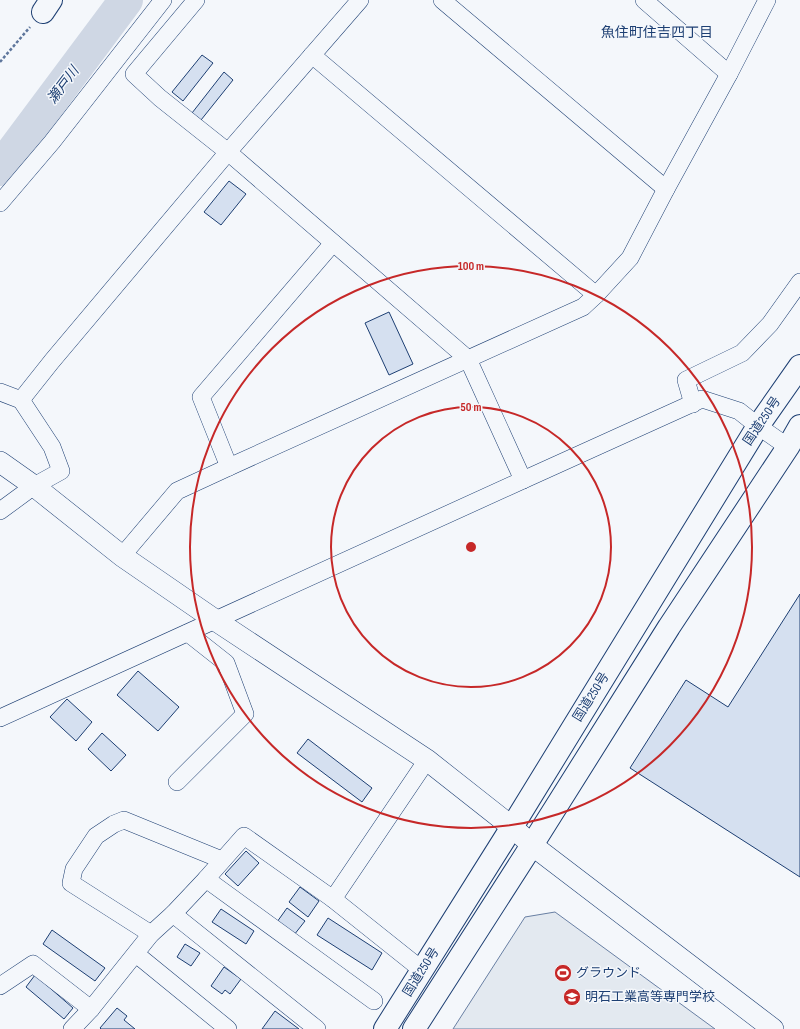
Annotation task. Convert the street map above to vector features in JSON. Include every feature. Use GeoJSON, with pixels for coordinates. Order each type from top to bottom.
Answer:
{"type":"FeatureCollection","features":[{"type":"Feature","properties":{"kind":"highway","name":"国道250号"},"geometry":{"type":"LineString","coordinates":[[385,1029],[512,827],[758,426],[800,366]]}},
{"type":"Feature","properties":{"kind":"highway","name":"国道250号"},"geometry":{"type":"LineString","coordinates":[[414,1029],[670,627],[788,447],[800,426]]}},
{"type":"Feature","properties":{"kind":"street"},"geometry":{"type":"LineString","coordinates":[[0,203],[52,142],[164,0]]}},
{"type":"Feature","properties":{"kind":"street"},"geometry":{"type":"LineString","coordinates":[[196,0],[134,74],[160,98],[228,152],[468,358],[522,480]]}},
{"type":"Feature","properties":{"kind":"street"},"geometry":{"type":"LineString","coordinates":[[21,400],[228,152],[360,0]]}},
{"type":"Feature","properties":{"kind":"street"},"geometry":{"type":"LineString","coordinates":[[442,0],[666,189]]}},
{"type":"Feature","properties":{"kind":"street"},"geometry":{"type":"LineString","coordinates":[[644,0],[729,74]]}},
{"type":"Feature","properties":{"kind":"street"},"geometry":{"type":"LineString","coordinates":[[122,556],[177,491],[229,466],[583,307],[630,258],[767,0]]}},
{"type":"Feature","properties":{"kind":"street"},"geometry":{"type":"LineString","coordinates":[[312,55],[596,295]]}},
{"type":"Feature","properties":{"kind":"street"},"geometry":{"type":"LineString","coordinates":[[229,466],[201,397],[333,243]]}},
{"type":"Feature","properties":{"kind":"street"},"geometry":{"type":"LineString","coordinates":[[693,404],[686,380],[742,353],[770,324],[800,282]]}},
{"type":"Feature","properties":{"kind":"street"},"geometry":{"type":"LineString","coordinates":[[0,392],[21,400],[52,447],[61,472],[34,486],[0,511]]}},
{"type":"Feature","properties":{"kind":"street"},"geometry":{"type":"LineString","coordinates":[[0,718],[702,399],[739,411],[788,447]]}},
{"type":"Feature","properties":{"kind":"street"},"geometry":{"type":"LineString","coordinates":[[0,462],[34,486],[122,556],[215,620],[427,760],[532,844],[773,1029]]}},
{"type":"Feature","properties":{"kind":"street"},"geometry":{"type":"LineString","coordinates":[[177,782],[245,714],[226,663],[188,633]]}},
{"type":"Feature","properties":{"kind":"street"},"geometry":{"type":"LineString","coordinates":[[333,899],[427,760]]}},
{"type":"Feature","properties":{"kind":"street"},"geometry":{"type":"LineString","coordinates":[[151,934],[71,883],[74,868],[96,836],[114,824],[124,820],[222,860]]}},
{"type":"Feature","properties":{"kind":"street"},"geometry":{"type":"LineString","coordinates":[[72,1029],[91,1009],[151,934],[173,914],[244,836],[333,899],[422,970]]}},
{"type":"Feature","properties":{"kind":"street"},"geometry":{"type":"LineString","coordinates":[[206,879],[374,1001]]}},
{"type":"Feature","properties":{"kind":"street"},"geometry":{"type":"LineString","coordinates":[[173,914],[317,1029]]}},
{"type":"Feature","properties":{"kind":"street"},"geometry":{"type":"LineString","coordinates":[[136,954],[226,1029]]}},
{"type":"Feature","properties":{"kind":"street"},"geometry":{"type":"LineString","coordinates":[[0,986],[33,964],[91,1009]]}},
{"type":"Feature","properties":{"kind":"path"},"geometry":{"type":"LineString","coordinates":[[0,62],[47,6]]}},
{"type":"Feature","properties":{"kind":"shaded area","name":"グラウンド"},"geometry":{"type":"Polygon","coordinates":[[[555,912],[715,1029],[453,1029],[525,917],[555,912]]]}},
{"type":"Feature","properties":{"kind":"building"},"geometry":{"type":"Polygon","coordinates":[[[202,55],[213,63],[183,101],[172,92],[202,55]]]}},
{"type":"Feature","properties":{"kind":"building"},"geometry":{"type":"Polygon","coordinates":[[[224,72],[233,80],[201,120],[192,113],[224,72]]]}},
{"type":"Feature","properties":{"kind":"building"},"geometry":{"type":"Polygon","coordinates":[[[229,181],[246,194],[221,225],[204,212],[229,181]]]}},
{"type":"Feature","properties":{"kind":"building"},"geometry":{"type":"Polygon","coordinates":[[[389,312],[413,364],[389,375],[365,323],[389,312]]]}},
{"type":"Feature","properties":{"kind":"building"},"geometry":{"type":"Polygon","coordinates":[[[800,594],[800,877],[630,768],[686,680],[728,707],[800,594]]]}},
{"type":"Feature","properties":{"kind":"building"},"geometry":{"type":"Polygon","coordinates":[[[138,671],[179,707],[158,731],[117,695],[138,671]]]}},
{"type":"Feature","properties":{"kind":"building"},"geometry":{"type":"Polygon","coordinates":[[[67,699],[92,722],[76,741],[50,717],[67,699]]]}},
{"type":"Feature","properties":{"kind":"building"},"geometry":{"type":"Polygon","coordinates":[[[102,733],[126,755],[111,771],[88,749],[102,733]]]}},
{"type":"Feature","properties":{"kind":"building"},"geometry":{"type":"Polygon","coordinates":[[[308,739],[372,788],[362,802],[297,753],[308,739]]]}},
{"type":"Feature","properties":{"kind":"building"},"geometry":{"type":"Polygon","coordinates":[[[246,851],[259,863],[238,886],[225,874],[246,851]]]}},
{"type":"Feature","properties":{"kind":"building"},"geometry":{"type":"Polygon","coordinates":[[[300,887],[319,901],[308,917],[289,902],[300,887]]]}},
{"type":"Feature","properties":{"kind":"building"},"geometry":{"type":"Polygon","coordinates":[[[287,908],[305,921],[294,935],[277,922],[287,908]]]}},
{"type":"Feature","properties":{"kind":"building"},"geometry":{"type":"Polygon","coordinates":[[[221,909],[254,931],[246,944],[212,922],[221,909]]]}},
{"type":"Feature","properties":{"kind":"building"},"geometry":{"type":"Polygon","coordinates":[[[328,918],[382,953],[372,970],[317,935],[328,918]]]}},
{"type":"Feature","properties":{"kind":"building"},"geometry":{"type":"Polygon","coordinates":[[[52,930],[105,968],[95,981],[43,944],[52,930]]]}},
{"type":"Feature","properties":{"kind":"building"},"geometry":{"type":"Polygon","coordinates":[[[185,944],[200,953],[191,966],[177,957],[185,944]]]}},
{"type":"Feature","properties":{"kind":"building"},"geometry":{"type":"Polygon","coordinates":[[[224,967],[241,979],[230,994],[225,990],[222,994],[211,986],[224,967]]]}},
{"type":"Feature","properties":{"kind":"building"},"geometry":{"type":"Polygon","coordinates":[[[35,975],[73,1008],[64,1019],[26,987],[35,975]]]}},
{"type":"Feature","properties":{"kind":"building"},"geometry":{"type":"Polygon","coordinates":[[[117,1008],[127,1016],[124,1020],[135,1029],[100,1028],[117,1008]]]}},
{"type":"Feature","properties":{"kind":"building"},"geometry":{"type":"Polygon","coordinates":[[[275,1011],[299,1029],[262,1029],[275,1011]]]}},
{"type":"Feature","properties":{"kind":"waterway","name":"瀬戸川"},"geometry":{"type":"LineString","coordinates":[[0,169],[126,0]]}},
{"type":"Feature","properties":{"kind":"place","name":"グラウンド"},"geometry":{"type":"Point","coordinates":[563,973]}},
{"type":"Feature","properties":{"kind":"place","name":"明石工業高等専門学校"},"geometry":{"type":"Point","coordinates":[572,997]}},
{"type":"Feature","properties":{"kind":"district","name":"魚住町住吉四丁目"},"geometry":{"type":"Point","coordinates":[657,32]}}]}
